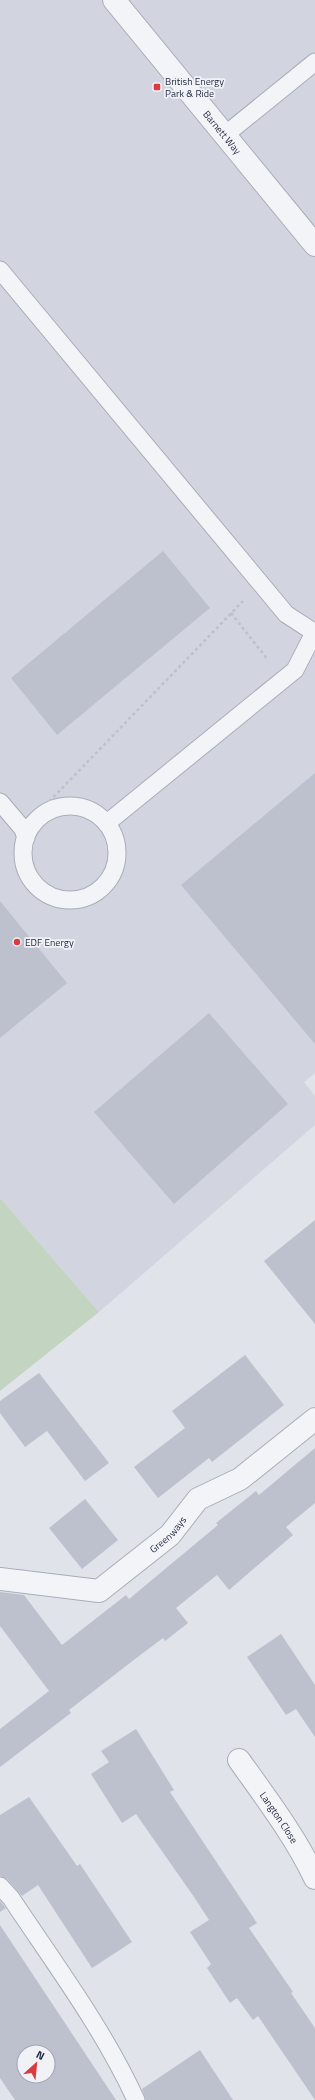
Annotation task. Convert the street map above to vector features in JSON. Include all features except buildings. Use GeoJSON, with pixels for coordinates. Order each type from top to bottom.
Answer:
{"type":"FeatureCollection","features":[{"type":"Feature","properties":{"kind":"street","name":"Barnett Way"},"geometry":{"type":"LineString","coordinates":[[114,0],[315,245]]}},
{"type":"Feature","properties":{"kind":"street","name":"Greenways"},"geometry":{"type":"LineString","coordinates":[[0,1580],[99,1591],[170,1535],[198,1499],[240,1479],[315,1419]]}},
{"type":"Feature","properties":{"kind":"street","name":"Langton Close"},"geometry":{"type":"LineString","coordinates":[[239,1760],[284,1823],[306,1859],[315,1878]]}},
{"type":"Feature","properties":{"kind":"lane"},"geometry":{"type":"LineString","coordinates":[[225,135],[315,62]]}},
{"type":"Feature","properties":{"kind":"lane"},"geometry":{"type":"LineString","coordinates":[[0,270],[260,584],[286,614],[314,633],[295,670],[107,824]]}},
{"type":"Feature","properties":{"kind":"lane"},"geometry":{"type":"LineString","coordinates":[[0,802],[24,833],[23,854],[28,874],[38,887],[54,898],[71,900],[83,898],[98,891],[112,876],[117,860],[115,838],[107,824],[90,810],[74,806],[62,807],[47,812],[24,833]]}},
{"type":"Feature","properties":{"kind":"lane"},"geometry":{"type":"LineString","coordinates":[[0,1886],[11,1898],[119,2064],[136,2100]]}},
{"type":"Feature","properties":{"kind":"path"},"geometry":{"type":"LineString","coordinates":[[24,833],[260,584]]}},
{"type":"Feature","properties":{"kind":"path"},"geometry":{"type":"LineString","coordinates":[[231,613],[283,680]]}},
{"type":"Feature","properties":{"kind":"shaded area","name":"EDF Energy"},"geometry":{"type":"Polygon","coordinates":[[[0,0],[315,0],[315,1073],[304,1082],[315,1096],[315,1125],[99,1312],[0,1198],[0,0]]]}},
{"type":"Feature","properties":{"kind":"green space"},"geometry":{"type":"Polygon","coordinates":[[[0,1198],[99,1312],[0,1391],[0,1198]]]}},
{"type":"Feature","properties":{"kind":"place","name":"British Energy Park & Ride"},"geometry":{"type":"Point","coordinates":[157,87]}},
{"type":"Feature","properties":{"kind":"place","name":"EDF Energy"},"geometry":{"type":"Point","coordinates":[17,942]}}]}
